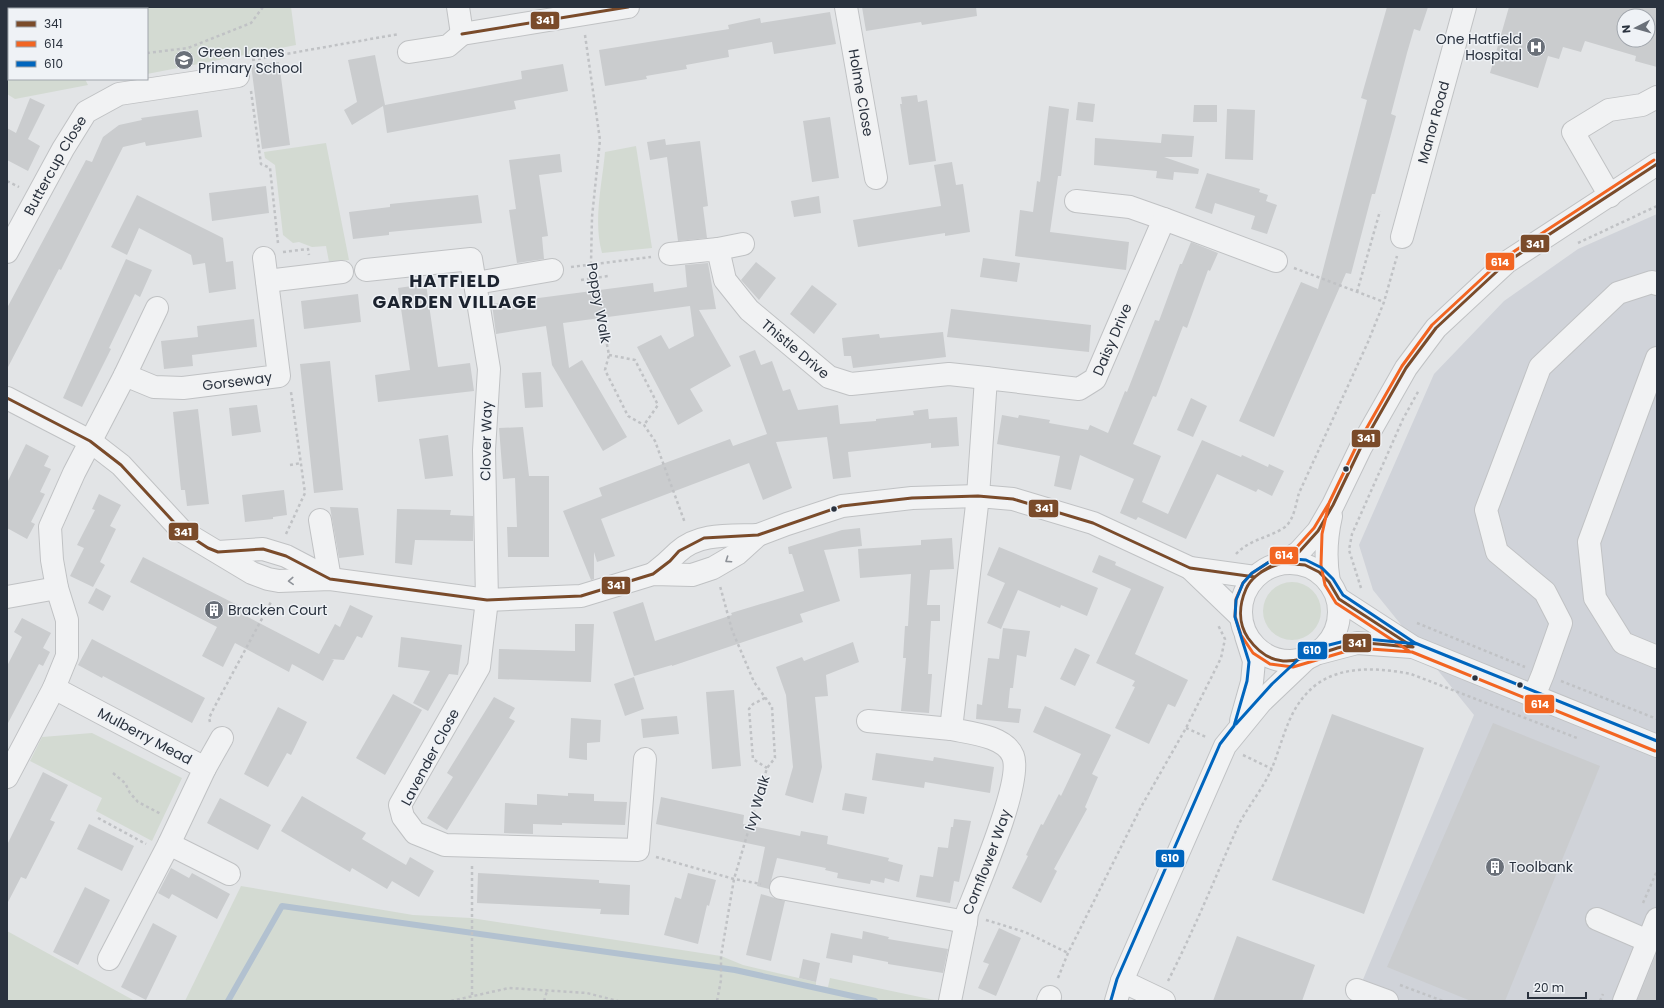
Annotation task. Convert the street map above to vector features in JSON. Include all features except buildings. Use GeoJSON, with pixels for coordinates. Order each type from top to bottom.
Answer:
{"type":"FeatureCollection","features":[{"type":"Feature","properties":{"kind":"street"},"geometry":{"type":"LineString","coordinates":[[458,7],[462,34]]}},
{"type":"Feature","properties":{"kind":"street"},"geometry":{"type":"LineString","coordinates":[[409,52],[448,46],[462,34],[628,7]]}},
{"type":"Feature","properties":{"kind":"street","name":"Holme Close"},"geometry":{"type":"LineString","coordinates":[[846,7],[876,178]]}},
{"type":"Feature","properties":{"kind":"street","name":"Manor Road"},"geometry":{"type":"LineString","coordinates":[[1402,237],[1465,7]]}},
{"type":"Feature","properties":{"kind":"street","name":"Buttercup Close"},"geometry":{"type":"LineString","coordinates":[[7,252],[63,149],[86,112],[119,94],[243,75]]}},
{"type":"Feature","properties":{"kind":"street"},"geometry":{"type":"LineString","coordinates":[[1610,196],[1573,132],[1609,110],[1642,105],[1657,97]]}},
{"type":"Feature","properties":{"kind":"street"},"geometry":{"type":"LineString","coordinates":[[1239,728],[1252,682],[1254,661],[1242,625],[1241,601],[1247,586],[1255,577],[1271,566],[1282,563],[1299,552],[1318,532],[1361,447],[1406,368],[1436,328],[1507,262],[1657,164]]}},
{"type":"Feature","properties":{"kind":"street"},"geometry":{"type":"LineString","coordinates":[[1076,201],[1130,207],[1276,261]]}},
{"type":"Feature","properties":{"kind":"street","name":"Daisy Drive"},"geometry":{"type":"LineString","coordinates":[[986,378],[1079,389],[1095,379],[1164,219]]}},
{"type":"Feature","properties":{"kind":"street"},"geometry":{"type":"LineString","coordinates":[[670,254],[718,249],[743,244]]}},
{"type":"Feature","properties":{"kind":"street","name":"Thistle Drive"},"geometry":{"type":"LineString","coordinates":[[718,249],[725,280],[749,310],[829,377],[851,384],[949,374],[986,378]]}},
{"type":"Feature","properties":{"kind":"street","name":"Gorseway"},"geometry":{"type":"LineString","coordinates":[[125,375],[154,387],[183,388],[279,376],[268,281],[274,252]]}},
{"type":"Feature","properties":{"kind":"street","name":"Clover Way"},"geometry":{"type":"LineString","coordinates":[[366,270],[471,259],[476,283],[488,369],[484,450],[488,600]]}},
{"type":"Feature","properties":{"kind":"street"},"geometry":{"type":"LineString","coordinates":[[476,283],[552,270]]}},
{"type":"Feature","properties":{"kind":"street"},"geometry":{"type":"LineString","coordinates":[[268,281],[342,272]]}},
{"type":"Feature","properties":{"kind":"street"},"geometry":{"type":"LineString","coordinates":[[1534,696],[1560,624],[1545,592],[1497,552],[1486,510],[1540,367],[1618,293],[1652,282],[1657,284]]}},
{"type":"Feature","properties":{"kind":"street"},"geometry":{"type":"LineString","coordinates":[[7,777],[54,688],[67,656],[67,620],[57,588],[52,560],[50,528],[74,473],[125,375],[157,308]]}},
{"type":"Feature","properties":{"kind":"street"},"geometry":{"type":"LineString","coordinates":[[1657,358],[1589,542],[1595,598],[1623,643],[1657,657]]}},
{"type":"Feature","properties":{"kind":"street"},"geometry":{"type":"LineString","coordinates":[[951,729],[978,496],[986,378]]}},
{"type":"Feature","properties":{"kind":"street"},"geometry":{"type":"LineString","coordinates":[[7,398],[90,442],[121,465],[182,531],[208,548],[218,552],[252,573],[268,580],[330,579],[488,600],[581,596],[653,574],[692,575],[713,568],[737,554],[758,535]]}},
{"type":"Feature","properties":{"kind":"street"},"geometry":{"type":"LineString","coordinates":[[653,574],[670,561],[679,551],[704,538],[758,535],[842,506],[912,498],[978,496],[1013,499],[1093,523],[1190,568],[1255,577]]}},
{"type":"Feature","properties":{"kind":"street"},"geometry":{"type":"LineString","coordinates":[[1116,1001],[1122,981],[1225,746],[1276,687],[1332,640],[1337,628],[1334,590],[1326,565],[1327,534],[1333,505]]}},
{"type":"Feature","properties":{"kind":"street"},"geometry":{"type":"LineString","coordinates":[[320,520],[330,579]]}},
{"type":"Feature","properties":{"kind":"street"},"geometry":{"type":"LineString","coordinates":[[218,552],[263,549],[281,554],[330,579]]}},
{"type":"Feature","properties":{"kind":"street"},"geometry":{"type":"LineString","coordinates":[[1282,563],[1305,565],[1319,572],[1334,590],[1413,647],[1657,746]]}},
{"type":"Feature","properties":{"kind":"street"},"geometry":{"type":"LineString","coordinates":[[1190,568],[1242,625],[1257,650],[1272,659],[1292,662],[1357,643],[1413,647]]}},
{"type":"Feature","properties":{"kind":"street"},"geometry":{"type":"LineString","coordinates":[[7,597],[57,588]]}},
{"type":"Feature","properties":{"kind":"street","name":"Lavender Close"},"geometry":{"type":"LineString","coordinates":[[488,600],[479,667],[400,805],[403,817],[415,832],[445,845],[638,850]]}},
{"type":"Feature","properties":{"kind":"street","name":"Mulberry Mead"},"geometry":{"type":"LineString","coordinates":[[54,688],[205,768],[167,848],[109,959]]}},
{"type":"Feature","properties":{"kind":"street","name":"Cornflower Way"},"geometry":{"type":"LineString","coordinates":[[781,888],[967,918],[1001,824],[1015,776],[1013,756],[1001,742],[978,734],[951,729],[868,721]]}},
{"type":"Feature","properties":{"kind":"street"},"geometry":{"type":"LineString","coordinates":[[205,768],[222,738]]}},
{"type":"Feature","properties":{"kind":"street"},"geometry":{"type":"LineString","coordinates":[[638,850],[645,759]]}},
{"type":"Feature","properties":{"kind":"street"},"geometry":{"type":"LineString","coordinates":[[167,848],[229,874]]}},
{"type":"Feature","properties":{"kind":"street"},"geometry":{"type":"LineString","coordinates":[[950,1001],[967,918]]}},
{"type":"Feature","properties":{"kind":"street"},"geometry":{"type":"LineString","coordinates":[[1597,919],[1648,941]]}},
{"type":"Feature","properties":{"kind":"street"},"geometry":{"type":"LineString","coordinates":[[1624,1001],[1657,919]]}},
{"type":"Feature","properties":{"kind":"street"},"geometry":{"type":"LineString","coordinates":[[1122,981],[1161,1000]]}},
{"type":"Feature","properties":{"kind":"street"},"geometry":{"type":"LineString","coordinates":[[1357,990],[1390,992]]}},
{"type":"Feature","properties":{"kind":"path"},"geometry":{"type":"LineString","coordinates":[[148,53],[188,48],[244,26],[251,23],[263,7]]}},
{"type":"Feature","properties":{"kind":"path","name":"Poppy Walk"},"geometry":{"type":"LineString","coordinates":[[582,15],[600,140],[592,217],[591,263],[609,355],[605,370],[628,416],[644,425],[655,441],[693,544]]}},
{"type":"Feature","properties":{"kind":"path"},"geometry":{"type":"LineString","coordinates":[[312,276],[308,247],[274,252],[270,168],[261,164],[243,75],[247,61],[403,33],[409,52]]}},
{"type":"Feature","properties":{"kind":"path"},"geometry":{"type":"LineString","coordinates":[[1576,244],[1657,206]]}},
{"type":"Feature","properties":{"kind":"path"},"geometry":{"type":"LineString","coordinates":[[1357,292],[1380,212]]}},
{"type":"Feature","properties":{"kind":"path"},"geometry":{"type":"LineString","coordinates":[[552,270],[591,263],[670,254]]}},
{"type":"Feature","properties":{"kind":"path"},"geometry":{"type":"LineString","coordinates":[[1276,261],[1384,302]]}},
{"type":"Feature","properties":{"kind":"path"},"geometry":{"type":"LineString","coordinates":[[581,280],[608,276]]}},
{"type":"Feature","properties":{"kind":"path"},"geometry":{"type":"LineString","coordinates":[[609,355],[635,360],[658,405],[644,425]]}},
{"type":"Feature","properties":{"kind":"path"},"geometry":{"type":"LineString","coordinates":[[1366,592],[1361,588],[1349,550],[1352,534],[1403,419],[1422,385]]}},
{"type":"Feature","properties":{"kind":"path"},"geometry":{"type":"LineString","coordinates":[[281,554],[287,533],[305,493],[290,388]]}},
{"type":"Feature","properties":{"kind":"path"},"geometry":{"type":"LineString","coordinates":[[290,465],[301,463]]}},
{"type":"Feature","properties":{"kind":"path","name":"Ivy Walk"},"geometry":{"type":"LineString","coordinates":[[713,568],[719,582],[732,630],[754,682],[772,707],[776,758],[767,768],[734,879],[721,956],[721,980],[717,1001]]}},
{"type":"Feature","properties":{"kind":"path"},"geometry":{"type":"LineString","coordinates":[[222,738],[212,732],[209,718],[274,597]]}},
{"type":"Feature","properties":{"kind":"path"},"geometry":{"type":"LineString","coordinates":[[1415,622],[1657,720]]}},
{"type":"Feature","properties":{"kind":"path"},"geometry":{"type":"LineString","coordinates":[[1161,1000],[1193,933],[1239,824],[1272,769],[1283,734],[1291,717],[1317,685],[1330,677],[1356,670],[1392,670],[1411,674],[1581,740]]}},
{"type":"Feature","properties":{"kind":"path"},"geometry":{"type":"LineString","coordinates":[[765,698],[753,704],[748,709],[753,759],[767,768]]}},
{"type":"Feature","properties":{"kind":"path"},"geometry":{"type":"LineString","coordinates":[[113,773],[125,783],[130,793],[138,802],[179,823]]}},
{"type":"Feature","properties":{"kind":"path"},"geometry":{"type":"LineString","coordinates":[[98,818],[167,848]]}},
{"type":"Feature","properties":{"kind":"path"},"geometry":{"type":"LineString","coordinates":[[472,995],[471,918],[473,846]]}},
{"type":"Feature","properties":{"kind":"path"},"geometry":{"type":"LineString","coordinates":[[638,850],[648,855],[734,879],[781,888]]}},
{"type":"Feature","properties":{"kind":"path"},"geometry":{"type":"LineString","coordinates":[[967,918],[1026,932],[1068,953]]}},
{"type":"Feature","properties":{"kind":"path"},"geometry":{"type":"LineString","coordinates":[[451,1001],[472,995],[509,988],[587,994],[618,1001]]}},
{"type":"Feature","properties":{"kind":"path"},"geometry":{"type":"LineString","coordinates":[[544,1001],[547,991]]}},
{"type":"Feature","properties":{"kind":"path"},"geometry":{"type":"LineString","coordinates":[[1390,992],[1443,1001]]}},
{"type":"Feature","properties":{"kind":"shaded area"},"geometry":{"type":"Polygon","coordinates":[[[7,7],[41,7],[8,8],[8,80],[86,80],[88,85],[15,99],[7,94],[7,7]]]}},
{"type":"Feature","properties":{"kind":"shaded area","name":"Green Lanes Primary School"},"geometry":{"type":"Polygon","coordinates":[[[291,7],[296,45],[148,74],[148,8],[53,8],[291,7]]]}},
{"type":"Feature","properties":{"kind":"shaded area"},"geometry":{"type":"Polygon","coordinates":[[[326,143],[349,260],[329,262],[326,246],[312,247],[299,242],[293,243],[283,235],[275,165],[265,158],[264,152],[326,143]]]}},
{"type":"Feature","properties":{"kind":"shaded area"},"geometry":{"type":"Polygon","coordinates":[[[636,146],[652,248],[602,253],[599,241],[598,216],[605,152],[636,146]]]}},
{"type":"Feature","properties":{"kind":"shaded area"},"geometry":{"type":"Polygon","coordinates":[[[1657,214],[1657,1001],[1354,1001],[1474,715],[1373,590],[1359,545],[1434,374],[1504,301],[1578,249],[1657,214]]]}},
{"type":"Feature","properties":{"kind":"shaded area"},"geometry":{"type":"Polygon","coordinates":[[[1292,582],[1303,584],[1316,595],[1319,600],[1321,611],[1319,622],[1308,635],[1303,638],[1292,640],[1281,638],[1268,627],[1265,622],[1263,611],[1265,600],[1276,587],[1281,584],[1292,582]]]}},
{"type":"Feature","properties":{"kind":"shaded area"},"geometry":{"type":"Polygon","coordinates":[[[92,733],[182,778],[152,841],[96,811],[102,798],[30,761],[42,737],[92,733]]]}},
{"type":"Feature","properties":{"kind":"shaded area"},"geometry":{"type":"Polygon","coordinates":[[[241,886],[413,915],[471,918],[721,956],[743,965],[816,982],[816,985],[828,987],[830,978],[939,1001],[185,1001],[241,886]]]}},
{"type":"Feature","properties":{"kind":"shaded area"},"geometry":{"type":"Polygon","coordinates":[[[7,931],[135,1001],[7,1001],[7,931]]]}},
{"type":"Feature","properties":{"kind":"waterway"},"geometry":{"type":"LineString","coordinates":[[228,1001],[282,906],[735,970],[875,1001]]}},
{"type":"Feature","properties":{"kind":"transit line","name":"341"},"geometry":{"type":"LineString","coordinates":[[462,34],[628,7]]}},
{"type":"Feature","properties":{"kind":"transit line","name":"614"},"geometry":{"type":"LineString","coordinates":[[1654,160],[1504,258],[1432,325],[1402,366],[1357,445],[1329,503],[1314,528],[1296,548],[1280,558],[1269,562],[1251,574],[1243,583],[1236,599],[1235,616],[1241,635],[1253,653],[1270,664],[1293,667],[1357,648],[1412,652],[1655,751]]}},
{"type":"Feature","properties":{"kind":"transit line","name":"341"},"geometry":{"type":"LineString","coordinates":[[1261,572],[1271,566],[1282,563],[1299,552],[1318,531],[1333,505],[1361,447],[1406,368],[1436,328],[1507,262],[1657,164]]}},
{"type":"Feature","properties":{"kind":"transit line","name":"341"},"geometry":{"type":"LineString","coordinates":[[7,398],[90,441],[121,465],[182,531],[208,548],[218,552],[263,549],[286,556],[330,579],[487,600],[581,596],[653,574],[670,561],[679,551],[704,538],[758,535],[842,506],[912,498],[978,496],[1013,499],[1093,523],[1190,568],[1255,577]]}},
{"type":"Feature","properties":{"kind":"transit line","name":"614"},"geometry":{"type":"LineString","coordinates":[[1329,503],[1322,534],[1321,565],[1325,585],[1336,603],[1409,651]]}},
{"type":"Feature","properties":{"kind":"transit line","name":"610"},"geometry":{"type":"LineString","coordinates":[[1111,1000],[1117,979],[1220,744],[1234,726],[1247,681],[1249,662],[1235,617],[1236,600],[1243,583],[1252,573],[1269,562],[1282,558],[1306,560],[1322,568],[1333,579],[1343,595],[1415,643],[1657,741]]}},
{"type":"Feature","properties":{"kind":"transit line","name":"341"},"geometry":{"type":"LineString","coordinates":[[1282,563],[1305,565],[1319,572],[1329,582],[1339,599],[1413,647],[1356,643],[1303,659],[1291,661],[1280,661],[1269,657],[1259,650],[1248,638],[1242,626],[1241,608],[1246,589],[1252,580],[1266,569],[1282,563]]}},
{"type":"Feature","properties":{"kind":"transit line","name":"610"},"geometry":{"type":"LineString","coordinates":[[1236,724],[1272,684],[1303,655],[1317,648],[1357,638],[1417,644]]}},
{"type":"Feature","properties":{"kind":"place","name":"One Hatfield Hospital"},"geometry":{"type":"Point","coordinates":[1536,47]}},
{"type":"Feature","properties":{"kind":"place","name":"Green Lanes Primary School"},"geometry":{"type":"Point","coordinates":[184,60]}},
{"type":"Feature","properties":{"kind":"place","name":"Bracken Court"},"geometry":{"type":"Point","coordinates":[214,610]}},
{"type":"Feature","properties":{"kind":"place","name":"Toolbank"},"geometry":{"type":"Point","coordinates":[1495,867]}},
{"type":"Feature","properties":{"kind":"district","name":"HATFIELD GARDEN VILLAGE"},"geometry":{"type":"Point","coordinates":[455,291]}}]}
